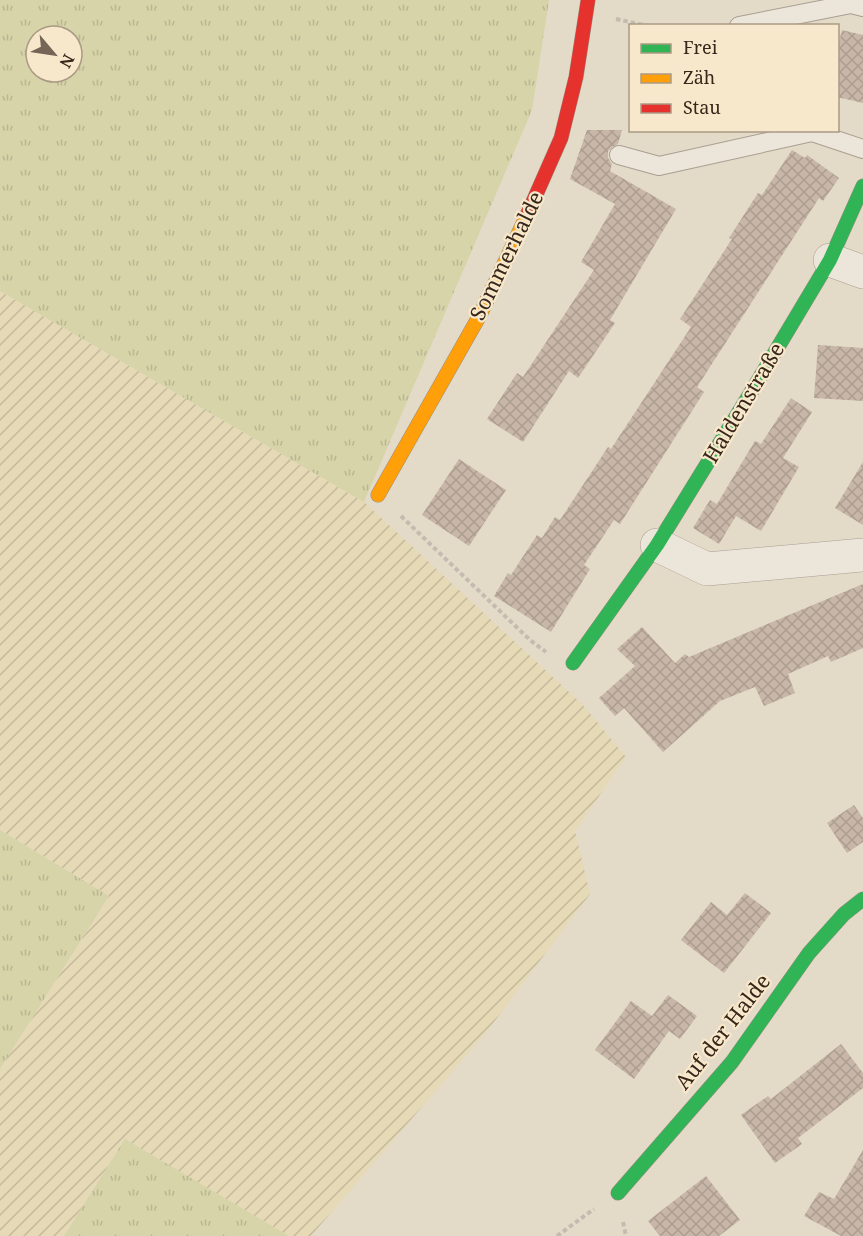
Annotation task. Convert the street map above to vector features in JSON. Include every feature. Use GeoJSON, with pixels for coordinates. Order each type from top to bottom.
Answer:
{"type":"FeatureCollection","features":[{"type":"Feature","properties":{"kind":"street","name":"Sommerhalde"},"geometry":{"type":"LineString","coordinates":[[378,495],[480,315],[561,138],[576,77],[588,0]]}},
{"type":"Feature","properties":{"kind":"street","name":"Haldenstraße"},"geometry":{"type":"LineString","coordinates":[[573,663],[657,544],[750,394],[830,260],[863,186]]}},
{"type":"Feature","properties":{"kind":"street"},"geometry":{"type":"LineString","coordinates":[[830,260],[863,272]]}},
{"type":"Feature","properties":{"kind":"street"},"geometry":{"type":"LineString","coordinates":[[657,544],[707,569],[863,555]]}},
{"type":"Feature","properties":{"kind":"street","name":"Auf der Halde"},"geometry":{"type":"LineString","coordinates":[[618,1192],[732,1062],[809,953],[844,914],[863,899]]}},
{"type":"Feature","properties":{"kind":"lane"},"geometry":{"type":"LineString","coordinates":[[749,24],[851,4],[863,7]]}},
{"type":"Feature","properties":{"kind":"lane"},"geometry":{"type":"LineString","coordinates":[[619,155],[659,166],[812,132],[863,148]]}},
{"type":"Feature","properties":{"kind":"path"},"geometry":{"type":"LineString","coordinates":[[628,21],[640,24]]}},
{"type":"Feature","properties":{"kind":"path"},"geometry":{"type":"LineString","coordinates":[[378,495],[544,651]]}},
{"type":"Feature","properties":{"kind":"path"},"geometry":{"type":"LineString","coordinates":[[556,1236],[618,1192]]}},
{"type":"Feature","properties":{"kind":"shaded area"},"geometry":{"type":"Polygon","coordinates":[[[0,291],[364,502],[582,704],[626,757],[575,831],[590,894],[488,1030],[311,1236],[289,1236],[125,1140],[64,1236],[0,1236],[0,1069],[109,896],[0,830],[0,291]]]}},
{"type":"Feature","properties":{"kind":"green space"},"geometry":{"type":"Polygon","coordinates":[[[0,0],[549,0],[532,110],[364,502],[0,291],[0,0]]]}},
{"type":"Feature","properties":{"kind":"green space"},"geometry":{"type":"Polygon","coordinates":[[[0,830],[109,896],[0,1069],[0,830]]]}},
{"type":"Feature","properties":{"kind":"green space"},"geometry":{"type":"Polygon","coordinates":[[[125,1139],[289,1236],[64,1236],[125,1139]]]}},
{"type":"Feature","properties":{"kind":"building"},"geometry":{"type":"Polygon","coordinates":[[[842,30],[863,35],[863,103],[839,97],[839,41],[842,30]]]}},
{"type":"Feature","properties":{"kind":"building"},"geometry":{"type":"Polygon","coordinates":[[[587,130],[622,130],[618,144],[608,151],[608,158],[612,164],[610,171],[676,209],[610,320],[615,323],[578,378],[569,371],[523,442],[487,419],[517,373],[523,377],[594,270],[581,262],[615,204],[570,179],[587,130]]]}},
{"type":"Feature","properties":{"kind":"building"},"geometry":{"type":"Polygon","coordinates":[[[792,150],[805,158],[807,155],[839,178],[823,201],[819,198],[697,387],[704,392],[620,524],[614,520],[584,565],[590,569],[551,632],[494,596],[508,573],[511,575],[537,535],[542,538],[555,517],[560,520],[608,447],[611,449],[691,327],[680,319],[732,239],[729,238],[758,193],[762,195],[792,150]]]}},
{"type":"Feature","properties":{"kind":"building"},"geometry":{"type":"Polygon","coordinates":[[[818,345],[863,348],[863,401],[814,398],[818,345]]]}},
{"type":"Feature","properties":{"kind":"building"},"geometry":{"type":"Polygon","coordinates":[[[791,398],[812,412],[783,458],[799,467],[761,531],[736,516],[719,544],[693,528],[710,500],[717,504],[755,441],[761,444],[791,398]]]}},
{"type":"Feature","properties":{"kind":"building"},"geometry":{"type":"Polygon","coordinates":[[[459,459],[506,490],[469,546],[422,515],[459,459]]]}},
{"type":"Feature","properties":{"kind":"building"},"geometry":{"type":"Polygon","coordinates":[[[863,462],[863,525],[835,508],[863,462]]]}},
{"type":"Feature","properties":{"kind":"building"},"geometry":{"type":"Polygon","coordinates":[[[863,584],[863,648],[831,662],[828,656],[788,674],[795,693],[764,706],[755,687],[720,701],[663,752],[624,708],[615,716],[599,698],[635,666],[617,649],[642,627],[675,663],[685,654],[689,657],[863,584]]]}},
{"type":"Feature","properties":{"kind":"building"},"geometry":{"type":"Polygon","coordinates":[[[854,805],[863,818],[863,842],[847,853],[827,823],[854,805]]]}},
{"type":"Feature","properties":{"kind":"building"},"geometry":{"type":"Polygon","coordinates":[[[745,893],[771,913],[724,973],[681,940],[711,902],[727,915],[745,893]]]}},
{"type":"Feature","properties":{"kind":"building"},"geometry":{"type":"Polygon","coordinates":[[[668,995],[697,1016],[680,1039],[669,1031],[634,1079],[595,1050],[631,1001],[652,1016],[668,995]]]}},
{"type":"Feature","properties":{"kind":"building"},"geometry":{"type":"Polygon","coordinates":[[[841,1044],[863,1073],[863,1088],[798,1138],[802,1144],[775,1163],[741,1115],[768,1096],[771,1099],[841,1044]]]}},
{"type":"Feature","properties":{"kind":"building"},"geometry":{"type":"Polygon","coordinates":[[[863,1150],[863,1236],[841,1236],[804,1216],[819,1192],[834,1199],[863,1150]]]}},
{"type":"Feature","properties":{"kind":"building"},"geometry":{"type":"Polygon","coordinates":[[[706,1176],[740,1220],[719,1236],[660,1236],[648,1221],[706,1176]]]}},
{"type":"Feature","properties":{"kind":"traffic: fast"},"geometry":{"type":"LineString","coordinates":[[573,663],[657,545],[750,394],[830,260],[863,186]]}},
{"type":"Feature","properties":{"kind":"traffic: fast"},"geometry":{"type":"LineString","coordinates":[[618,1193],[732,1062],[809,953],[844,914],[863,899]]}},
{"type":"Feature","properties":{"kind":"traffic: slow"},"geometry":{"type":"LineString","coordinates":[[378,495],[480,315],[528,213]]}},
{"type":"Feature","properties":{"kind":"traffic: jam"},"geometry":{"type":"LineString","coordinates":[[528,213],[561,138],[576,77],[588,0]]}}]}
